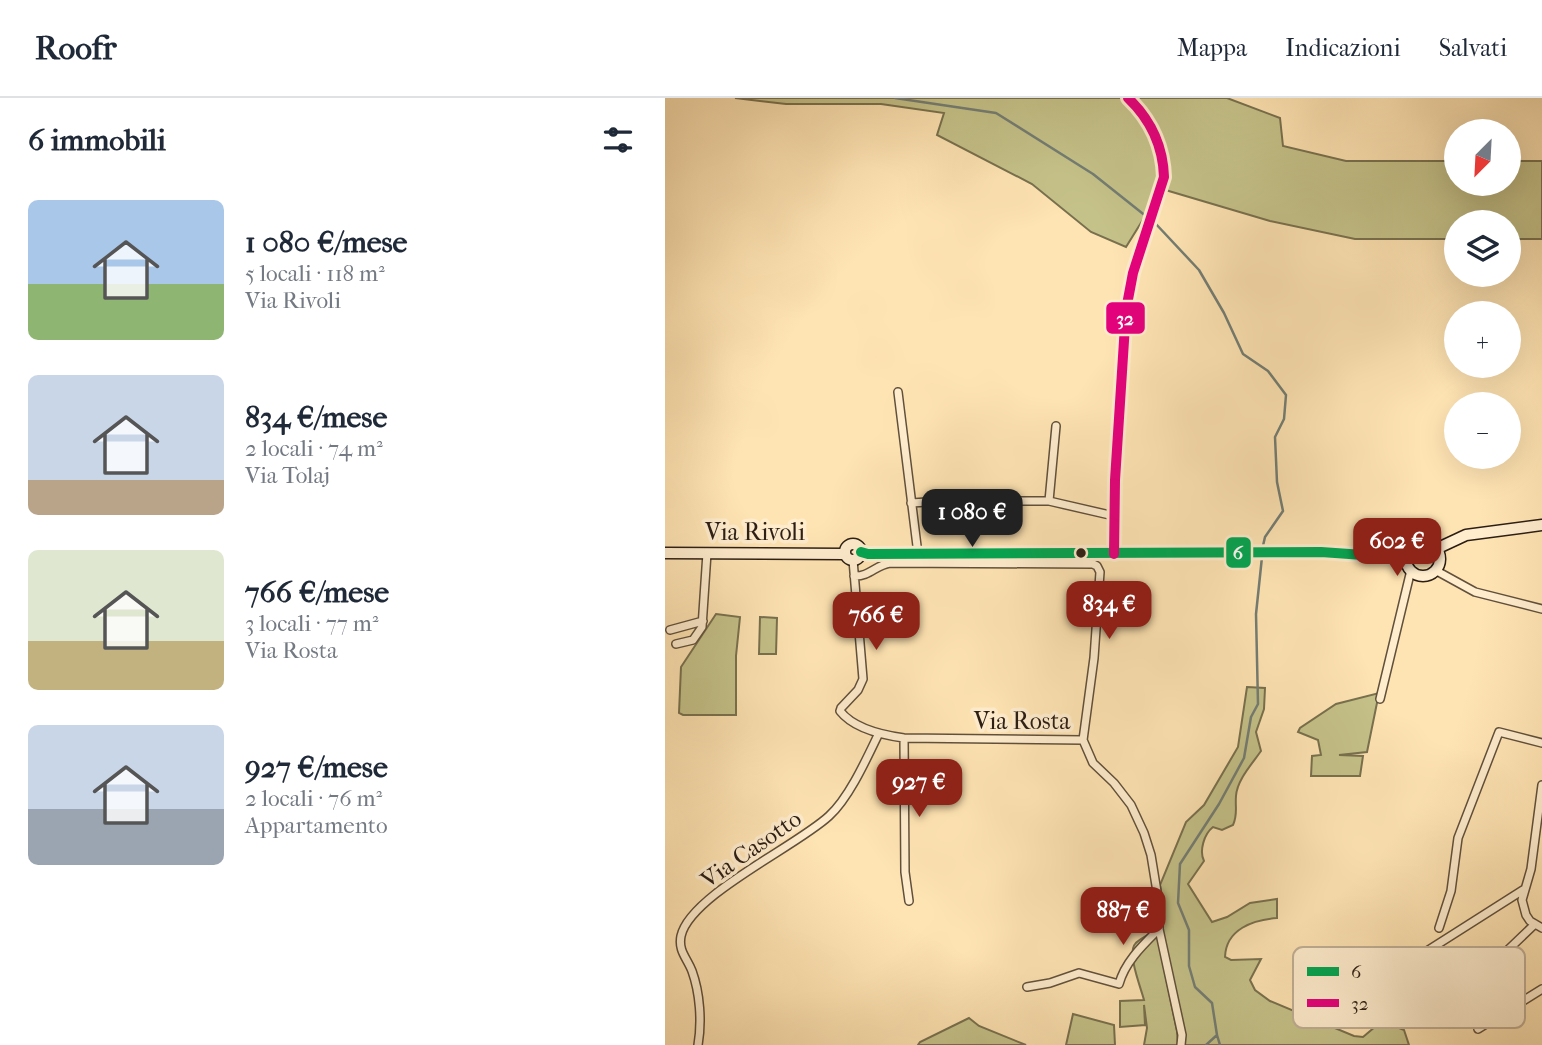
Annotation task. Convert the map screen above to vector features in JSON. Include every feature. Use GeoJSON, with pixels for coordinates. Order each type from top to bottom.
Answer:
{"type":"FeatureCollection","features":[{"type":"Feature","properties":{"kind":"street"},"geometry":{"type":"LineString","coordinates":[[1114,554],[1122,345],[1127,298],[1164,177],[1164,162],[1156,135],[1146,118],[1128,98]]}},
{"type":"Feature","properties":{"kind":"street"},"geometry":{"type":"LineString","coordinates":[[898,392],[918,554]]}},
{"type":"Feature","properties":{"kind":"street"},"geometry":{"type":"LineString","coordinates":[[1049,501],[1056,426]]}},
{"type":"Feature","properties":{"kind":"street"},"geometry":{"type":"LineString","coordinates":[[911,503],[1049,501],[1114,516]]}},
{"type":"Feature","properties":{"kind":"street"},"geometry":{"type":"LineString","coordinates":[[1436,549],[1466,535],[1542,525]]}},
{"type":"Feature","properties":{"kind":"street"},"geometry":{"type":"LineString","coordinates":[[1380,699],[1411,570],[1406,558],[1409,549],[1419,542],[1429,543],[1436,549],[1440,557],[1435,570],[1426,575],[1411,570]]}},
{"type":"Feature","properties":{"kind":"street"},"geometry":{"type":"LineString","coordinates":[[849,557],[858,559],[861,552],[1334,553],[1406,558]]}},
{"type":"Feature","properties":{"kind":"street","name":"Via Rivoli"},"geometry":{"type":"LineString","coordinates":[[665,553],[849,557]]}},
{"type":"Feature","properties":{"kind":"street"},"geometry":{"type":"LineString","coordinates":[[676,644],[693,640],[700,632],[707,553]]}},
{"type":"Feature","properties":{"kind":"street","name":"Via Rosta"},"geometry":{"type":"LineString","coordinates":[[849,557],[855,576],[863,679],[858,690],[840,711],[853,722],[879,733],[904,738],[1083,740],[1093,764],[1114,783],[1131,804],[1151,855],[1159,904],[1159,929],[1182,1035],[1181,1045]]}},
{"type":"Feature","properties":{"kind":"street"},"geometry":{"type":"LineString","coordinates":[[855,576],[867,575],[877,567],[890,563],[1097,566],[1100,572],[1094,658],[1083,740]]}},
{"type":"Feature","properties":{"kind":"street"},"geometry":{"type":"LineString","coordinates":[[1435,570],[1475,592],[1542,609]]}},
{"type":"Feature","properties":{"kind":"street"},"geometry":{"type":"LineString","coordinates":[[670,630],[703,621]]}},
{"type":"Feature","properties":{"kind":"street"},"geometry":{"type":"LineString","coordinates":[[1439,928],[1451,891],[1458,838],[1499,732],[1542,743]]}},
{"type":"Feature","properties":{"kind":"street","name":"Via Casotto"},"geometry":{"type":"LineString","coordinates":[[698,1045],[700,1026],[697,993],[692,970],[680,946],[685,926],[694,914],[719,893],[832,814],[879,733]]}},
{"type":"Feature","properties":{"kind":"street"},"geometry":{"type":"LineString","coordinates":[[904,738],[905,872],[909,901]]}},
{"type":"Feature","properties":{"kind":"street"},"geometry":{"type":"LineString","coordinates":[[1514,947],[1538,926],[1530,921],[1523,908],[1523,890],[1531,869],[1542,785]]}},
{"type":"Feature","properties":{"kind":"street"},"geometry":{"type":"LineString","coordinates":[[1433,947],[1523,890]]}},
{"type":"Feature","properties":{"kind":"street"},"geometry":{"type":"LineString","coordinates":[[1027,987],[1050,983],[1079,973],[1119,984],[1122,971],[1159,929]]}},
{"type":"Feature","properties":{"kind":"street"},"geometry":{"type":"LineString","coordinates":[[1525,1000],[1542,989]]}},
{"type":"Feature","properties":{"kind":"shaded area"},"geometry":{"type":"Polygon","coordinates":[[[735,98],[1227,98],[1280,118],[1283,146],[1346,161],[1444,161],[1444,196],[1521,196],[1521,161],[1542,161],[1542,239],[1521,239],[1521,210],[1444,210],[1444,239],[1355,239],[1270,221],[1162,189],[1126,247],[1091,232],[1032,184],[937,135],[944,113],[881,104],[786,104],[735,98]]]}},
{"type":"Feature","properties":{"kind":"shaded area"},"geometry":{"type":"Polygon","coordinates":[[[716,614],[740,617],[736,656],[736,715],[683,715],[679,713],[681,667],[716,614]]]}},
{"type":"Feature","properties":{"kind":"shaded area"},"geometry":{"type":"Polygon","coordinates":[[[760,617],[777,618],[776,654],[759,654],[760,617]]]}},
{"type":"Feature","properties":{"kind":"shaded area"},"geometry":{"type":"Polygon","coordinates":[[[1247,687],[1265,688],[1264,709],[1256,732],[1261,751],[1239,784],[1233,825],[1222,830],[1213,827],[1210,830],[1202,848],[1204,861],[1188,884],[1212,922],[1227,917],[1250,903],[1277,899],[1277,918],[1242,928],[1230,939],[1225,957],[1231,960],[1261,959],[1250,980],[1255,990],[1270,1001],[1293,1011],[1293,1028],[1335,1028],[1363,1037],[1374,1028],[1399,1028],[1404,1030],[1409,1045],[1182,1045],[1161,931],[1163,902],[1160,885],[1186,822],[1204,805],[1238,747],[1247,687]]]}},
{"type":"Feature","properties":{"kind":"shaded area"},"geometry":{"type":"Polygon","coordinates":[[[1379,693],[1367,752],[1339,755],[1363,756],[1360,776],[1311,776],[1312,756],[1321,755],[1318,740],[1298,732],[1300,728],[1336,704],[1379,693]]]}},
{"type":"Feature","properties":{"kind":"shaded area"},"geometry":{"type":"Polygon","coordinates":[[[1149,934],[1155,934],[1158,939],[1178,1045],[1144,1045],[1147,1028],[1144,1005],[1145,1025],[1120,1027],[1120,1001],[1144,1000],[1133,949],[1136,943],[1149,934]]]}},
{"type":"Feature","properties":{"kind":"shaded area"},"geometry":{"type":"Polygon","coordinates":[[[1073,1014],[1114,1025],[1115,1045],[1066,1045],[1073,1014]]]}},
{"type":"Feature","properties":{"kind":"shaded area"},"geometry":{"type":"Polygon","coordinates":[[[969,1018],[979,1026],[1026,1045],[918,1045],[969,1018]]]}},
{"type":"Feature","properties":{"kind":"waterway"},"geometry":{"type":"LineString","coordinates":[[895,98],[996,113],[1093,174],[1147,217]]}},
{"type":"Feature","properties":{"kind":"waterway"},"geometry":{"type":"LineString","coordinates":[[1155,223],[1199,270],[1224,313],[1243,354],[1268,371],[1286,395],[1284,419],[1275,437],[1277,482],[1283,511],[1265,537],[1262,550]]}},
{"type":"Feature","properties":{"kind":"waterway"},"geometry":{"type":"LineString","coordinates":[[1206,1045],[1217,1035],[1212,1003],[1195,987],[1189,966],[1189,930],[1178,903],[1180,864],[1219,804],[1244,758],[1251,717],[1258,704],[1256,614],[1262,557]]}},
{"type":"Feature","properties":{"kind":"waterway"},"geometry":{"type":"LineString","coordinates":[[1217,1035],[1220,1045]]}},
{"type":"Feature","properties":{"kind":"transit line","name":"32"},"geometry":{"type":"LineString","coordinates":[[1114,554],[1115,480],[1126,310],[1133,273],[1164,177],[1161,154],[1154,134],[1143,115],[1128,98]]}},
{"type":"Feature","properties":{"kind":"transit line","name":"6"},"geometry":{"type":"LineString","coordinates":[[861,552],[1321,552],[1406,558]]}}]}
